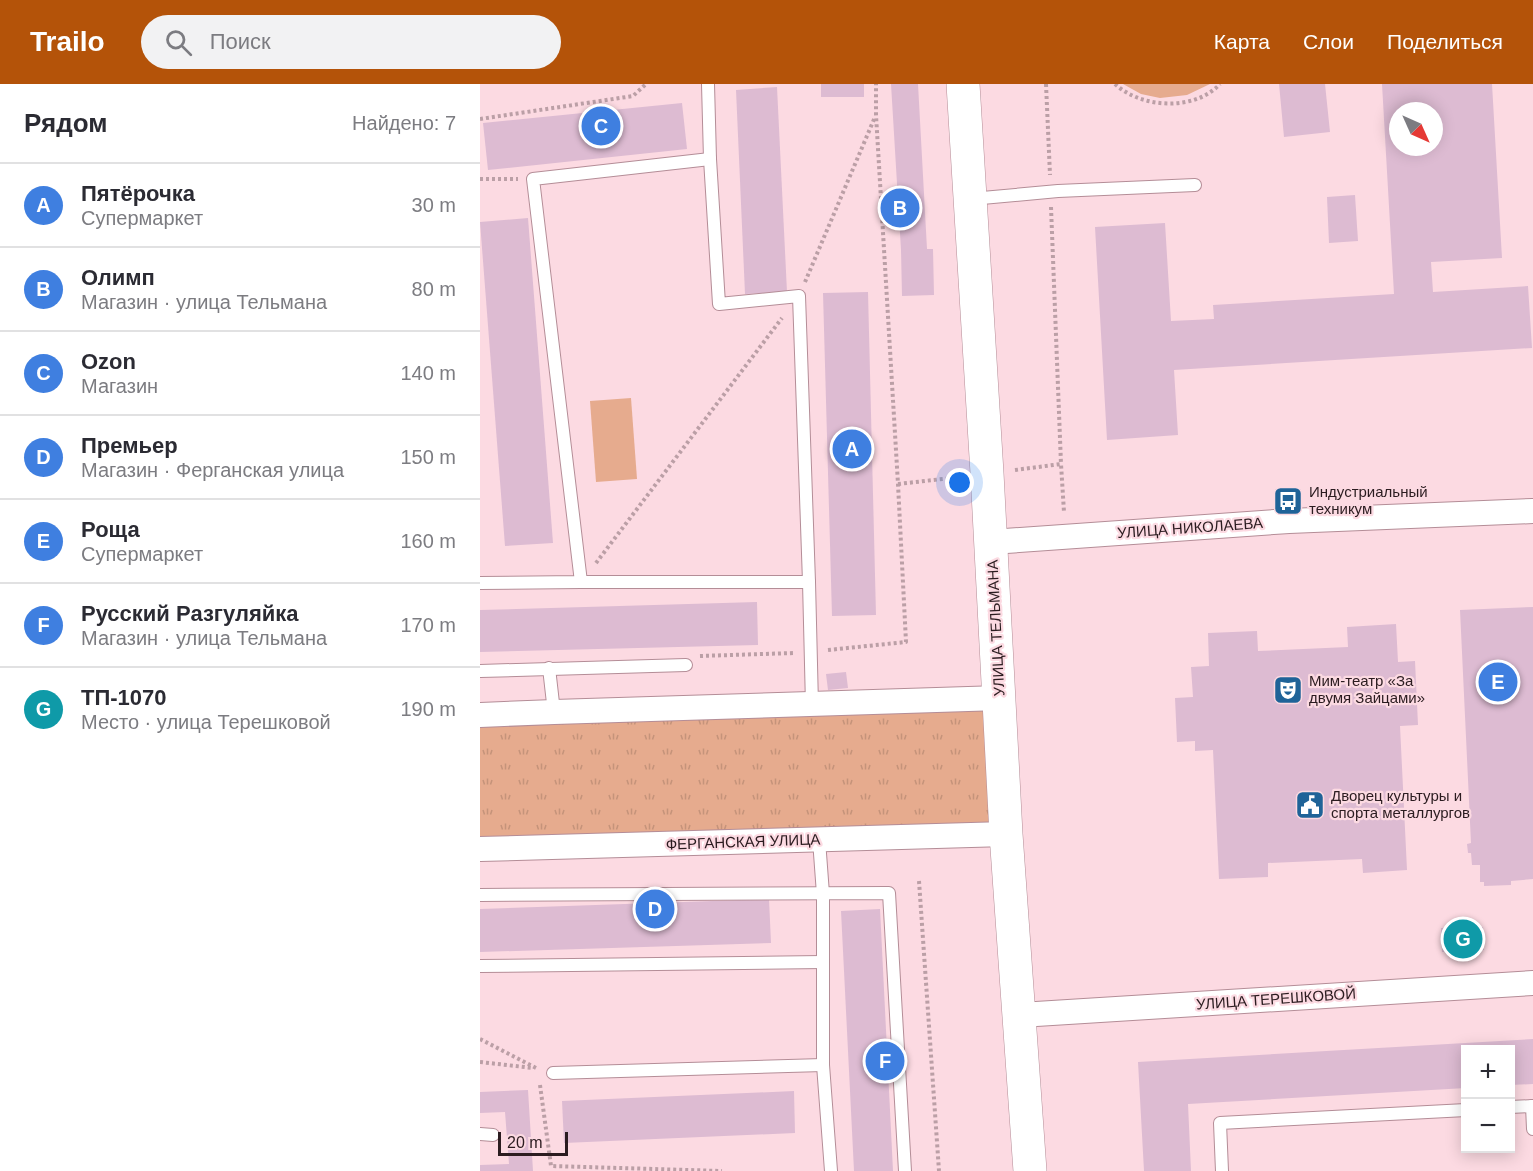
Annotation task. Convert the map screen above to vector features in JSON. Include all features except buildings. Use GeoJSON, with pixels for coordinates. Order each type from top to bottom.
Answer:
{"type":"FeatureCollection","features":[{"type":"Feature","properties":{"kind":"main road","name":"УЛИЦА ТЕЛЬМАНА"},"geometry":{"type":"LineString","coordinates":[[963,84],[1006,834],[1030,1171]]}},
{"type":"Feature","properties":{"kind":"street","name":"УЛИЦА НИКОЛАЕВА"},"geometry":{"type":"LineString","coordinates":[[991,543],[1289,521],[1533,511]]}},
{"type":"Feature","properties":{"kind":"street"},"geometry":{"type":"LineString","coordinates":[[480,715],[1000,698]]}},
{"type":"Feature","properties":{"kind":"street","name":"ФЕРГАНСКАЯ УЛИЦА"},"geometry":{"type":"LineString","coordinates":[[480,849],[1006,834]]}},
{"type":"Feature","properties":{"kind":"street","name":"УЛИЦА ТЕРЕШКОВОЙ"},"geometry":{"type":"LineString","coordinates":[[1020,1015],[1533,983]]}},
{"type":"Feature","properties":{"kind":"lane"},"geometry":{"type":"LineString","coordinates":[[708,84],[719,303],[799,296],[812,705]]}},
{"type":"Feature","properties":{"kind":"lane"},"geometry":{"type":"LineString","coordinates":[[580,582],[533,179],[710,159]]}},
{"type":"Feature","properties":{"kind":"lane"},"geometry":{"type":"LineString","coordinates":[[970,199],[1051,192],[1195,185]]}},
{"type":"Feature","properties":{"kind":"lane"},"geometry":{"type":"LineString","coordinates":[[480,584],[809,582]]}},
{"type":"Feature","properties":{"kind":"lane"},"geometry":{"type":"LineString","coordinates":[[480,671],[686,666]]}},
{"type":"Feature","properties":{"kind":"lane"},"geometry":{"type":"LineString","coordinates":[[549,668],[554,712]]}},
{"type":"Feature","properties":{"kind":"lane"},"geometry":{"type":"LineString","coordinates":[[819,840],[823,894],[823,1065],[831,1171]]}},
{"type":"Feature","properties":{"kind":"lane"},"geometry":{"type":"LineString","coordinates":[[480,895],[890,893],[905,1171]]}},
{"type":"Feature","properties":{"kind":"lane"},"geometry":{"type":"LineString","coordinates":[[480,966],[824,962]]}},
{"type":"Feature","properties":{"kind":"lane"},"geometry":{"type":"LineString","coordinates":[[553,1073],[823,1065]]}},
{"type":"Feature","properties":{"kind":"lane"},"geometry":{"type":"LineString","coordinates":[[1515,1107],[1532,1106],[1533,1129]]}},
{"type":"Feature","properties":{"kind":"lane"},"geometry":{"type":"LineString","coordinates":[[1222,1171],[1220,1123],[1461,1110]]}},
{"type":"Feature","properties":{"kind":"path"},"geometry":{"type":"LineString","coordinates":[[480,119],[633,96],[646,84]]}},
{"type":"Feature","properties":{"kind":"path"},"geometry":{"type":"LineString","coordinates":[[876,84],[906,642]]}},
{"type":"Feature","properties":{"kind":"path"},"geometry":{"type":"LineString","coordinates":[[1047,84],[1061,464]]}},
{"type":"Feature","properties":{"kind":"path"},"geometry":{"type":"LineString","coordinates":[[1115,84],[1138,98],[1159,104],[1191,101],[1214,91],[1220,84]]}},
{"type":"Feature","properties":{"kind":"path"},"geometry":{"type":"LineString","coordinates":[[580,582],[799,296],[876,115]]}},
{"type":"Feature","properties":{"kind":"path"},"geometry":{"type":"LineString","coordinates":[[480,179],[533,179]]}},
{"type":"Feature","properties":{"kind":"path"},"geometry":{"type":"LineString","coordinates":[[919,881],[939,1171]]}},
{"type":"Feature","properties":{"kind":"path"},"geometry":{"type":"LineString","coordinates":[[480,1039],[538,1068],[553,1073]]}},
{"type":"Feature","properties":{"kind":"path"},"geometry":{"type":"LineString","coordinates":[[480,1062],[538,1068]]}},
{"type":"Feature","properties":{"kind":"path"},"geometry":{"type":"LineString","coordinates":[[538,1068],[551,1166],[722,1171]]}},
{"type":"Feature","properties":{"kind":"green space"},"geometry":{"type":"Polygon","coordinates":[[[1123,84],[1210,84],[1187,95],[1160,98],[1141,94],[1123,84]]]}},
{"type":"Feature","properties":{"kind":"green space"},"geometry":{"type":"Polygon","coordinates":[[[631,398],[637,479],[596,482],[590,401],[631,398]]]}},
{"type":"Feature","properties":{"kind":"green space"},"geometry":{"type":"Polygon","coordinates":[[[1000,698],[1006,834],[480,849],[480,715],[1000,698]]]}},
{"type":"Feature","properties":{"kind":"place","name":"Ozon"},"geometry":{"type":"Point","coordinates":[601,126]}},
{"type":"Feature","properties":{"kind":"place","name":"Олимп"},"geometry":{"type":"Point","coordinates":[900,208]}},
{"type":"Feature","properties":{"kind":"place","name":"Пятёрочка"},"geometry":{"type":"Point","coordinates":[852,449]}},
{"type":"Feature","properties":{"kind":"place","name":"Индустриальный техникум"},"geometry":{"type":"Point","coordinates":[1288,501]}},
{"type":"Feature","properties":{"kind":"place","name":"Роща"},"geometry":{"type":"Point","coordinates":[1498,682]}},
{"type":"Feature","properties":{"kind":"place","name":"Мим-театр «За двумя Зайцами»"},"geometry":{"type":"Point","coordinates":[1288,690]}},
{"type":"Feature","properties":{"kind":"place","name":"Дворец культуры и спорта металлургов"},"geometry":{"type":"Point","coordinates":[1310,805]}},
{"type":"Feature","properties":{"kind":"place","name":"Премьер"},"geometry":{"type":"Point","coordinates":[655,909]}},
{"type":"Feature","properties":{"kind":"place","name":"ТП-1070"},"geometry":{"type":"Point","coordinates":[1463,939]}},
{"type":"Feature","properties":{"kind":"place","name":"Русский Разгуляйка"},"geometry":{"type":"Point","coordinates":[885,1061]}}]}
